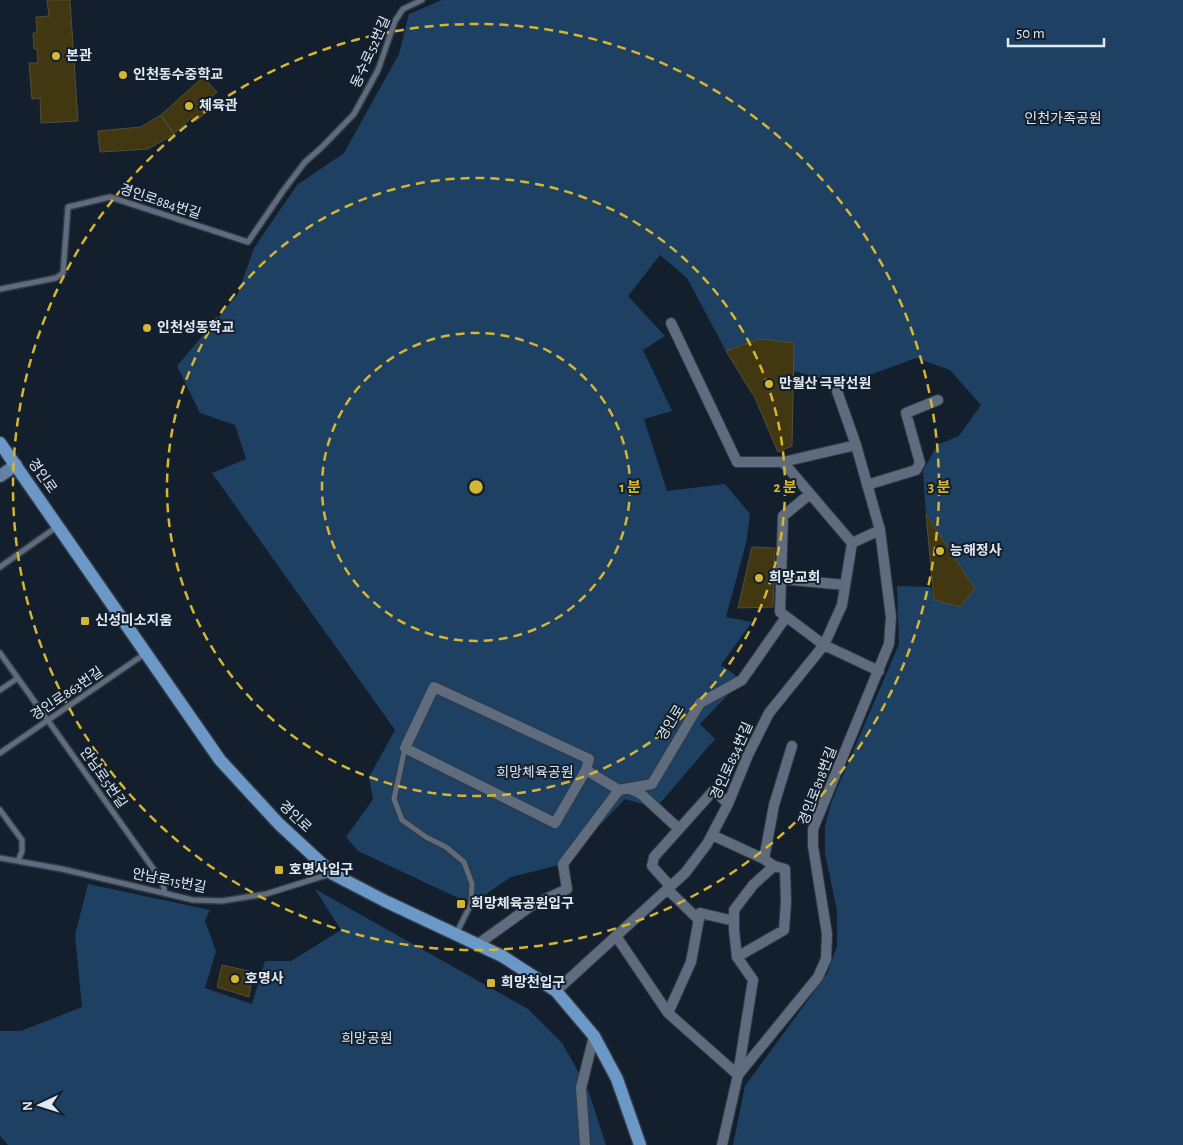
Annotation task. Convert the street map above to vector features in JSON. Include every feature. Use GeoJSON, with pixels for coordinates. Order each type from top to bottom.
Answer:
{"type":"FeatureCollection","features":[{"type":"Feature","properties":{"kind":"main road","name":"경인로"},"geometry":{"type":"LineString","coordinates":[[0,443],[220,760],[279,824],[333,874],[502,956],[556,991],[594,1036],[617,1079],[640,1145]]}},
{"type":"Feature","properties":{"kind":"street"},"geometry":{"type":"LineString","coordinates":[[671,322],[737,462],[783,462],[856,445]]}},
{"type":"Feature","properties":{"kind":"street","name":"경인로818번길"},"geometry":{"type":"LineString","coordinates":[[738,1075],[818,977],[826,959],[827,934],[813,846],[813,829],[889,644],[891,618],[880,530],[856,445],[837,391]]}},
{"type":"Feature","properties":{"kind":"street"},"geometry":{"type":"LineString","coordinates":[[867,485],[916,470],[920,463],[906,413],[938,400]]}},
{"type":"Feature","properties":{"kind":"street"},"geometry":{"type":"LineString","coordinates":[[783,462],[852,543],[880,530]]}},
{"type":"Feature","properties":{"kind":"street"},"geometry":{"type":"LineString","coordinates":[[0,476],[16,465]]}},
{"type":"Feature","properties":{"kind":"street"},"geometry":{"type":"LineString","coordinates":[[810,494],[783,516],[780,612],[824,645],[879,671]]}},
{"type":"Feature","properties":{"kind":"street","name":"경인로834번길"},"geometry":{"type":"LineString","coordinates":[[556,991],[685,873],[708,844],[769,713],[824,645],[842,605],[852,543]]}},
{"type":"Feature","properties":{"kind":"street"},"geometry":{"type":"LineString","coordinates":[[781,579],[845,585]]}},
{"type":"Feature","properties":{"kind":"street","name":"경인로"},"geometry":{"type":"LineString","coordinates":[[624,789],[652,784],[700,704],[742,680],[786,617]]}},
{"type":"Feature","properties":{"kind":"street"},"geometry":{"type":"LineString","coordinates":[[434,687],[589,759],[586,770],[555,823],[405,748],[434,687]]}},
{"type":"Feature","properties":{"kind":"street"},"geometry":{"type":"LineString","coordinates":[[764,859],[774,805],[792,746]]}},
{"type":"Feature","properties":{"kind":"street"},"geometry":{"type":"LineString","coordinates":[[586,770],[624,789],[641,794],[679,829]]}},
{"type":"Feature","properties":{"kind":"street"},"geometry":{"type":"LineString","coordinates":[[478,944],[531,906],[567,890],[563,864],[624,789]]}},
{"type":"Feature","properties":{"kind":"street"},"geometry":{"type":"LineString","coordinates":[[699,920],[652,866],[654,857],[714,790],[728,804]]}},
{"type":"Feature","properties":{"kind":"street"},"geometry":{"type":"LineString","coordinates":[[712,835],[764,859],[774,866],[785,869],[786,902],[784,930],[738,956]]}},
{"type":"Feature","properties":{"kind":"street","name":"경인로818번길"},"geometry":{"type":"LineString","coordinates":[[722,1145],[738,1075],[753,980],[738,956],[734,910],[754,885],[774,866]]}},
{"type":"Feature","properties":{"kind":"street"},"geometry":{"type":"LineString","coordinates":[[668,1013],[691,962],[700,913],[734,921]]}},
{"type":"Feature","properties":{"kind":"street"},"geometry":{"type":"LineString","coordinates":[[616,936],[668,1013],[738,1075]]}},
{"type":"Feature","properties":{"kind":"street"},"geometry":{"type":"LineString","coordinates":[[585,1145],[581,1088],[594,1036]]}},
{"type":"Feature","properties":{"kind":"lane","name":"동수로52번길"},"geometry":{"type":"LineString","coordinates":[[305,162],[354,114],[378,70],[395,21],[403,9],[422,0]]}},
{"type":"Feature","properties":{"kind":"lane","name":"경인로884번길"},"geometry":{"type":"LineString","coordinates":[[0,289],[56,278],[63,273],[68,207],[110,197],[248,242],[305,162]]}},
{"type":"Feature","properties":{"kind":"lane"},"geometry":{"type":"LineString","coordinates":[[0,567],[59,526]]}},
{"type":"Feature","properties":{"kind":"lane","name":"안남로5번길"},"geometry":{"type":"LineString","coordinates":[[0,653],[162,881],[165,894]]}},
{"type":"Feature","properties":{"kind":"lane","name":"경인로863번길"},"geometry":{"type":"LineString","coordinates":[[0,753],[146,653]]}},
{"type":"Feature","properties":{"kind":"lane"},"geometry":{"type":"LineString","coordinates":[[0,690],[18,678]]}},
{"type":"Feature","properties":{"kind":"lane"},"geometry":{"type":"LineString","coordinates":[[405,748],[394,799],[402,820],[446,847],[464,862],[472,884],[471,904],[456,934]]}},
{"type":"Feature","properties":{"kind":"lane"},"geometry":{"type":"LineString","coordinates":[[0,810],[22,840],[22,851],[18,861]]}},
{"type":"Feature","properties":{"kind":"lane","name":"안남로15번길"},"geometry":{"type":"LineString","coordinates":[[0,858],[62,869],[193,900],[222,901],[266,894],[333,874]]}},
{"type":"Feature","properties":{"kind":"green space"},"geometry":{"type":"Polygon","coordinates":[[[442,0],[1183,0],[1183,1145],[733,1145],[745,1086],[827,974],[837,946],[837,911],[825,853],[825,827],[831,803],[899,644],[897,586],[931,587],[934,600],[959,607],[975,589],[926,514],[923,471],[937,445],[959,436],[981,405],[950,370],[916,358],[845,384],[793,371],[794,343],[759,339],[726,351],[687,278],[660,255],[628,296],[665,336],[643,350],[672,411],[644,419],[667,491],[725,484],[750,514],[746,543],[726,617],[752,622],[721,665],[742,680],[700,724],[715,739],[656,808],[625,799],[563,864],[511,877],[471,904],[358,851],[346,837],[373,799],[369,777],[395,730],[212,473],[246,459],[235,425],[200,413],[177,366],[238,294],[254,248],[297,185],[344,153],[399,54],[409,14],[442,0]]]}},
{"type":"Feature","properties":{"kind":"green space","name":"희망공원"},"geometry":{"type":"Polygon","coordinates":[[[88,884],[210,910],[205,921],[216,951],[205,988],[252,1004],[265,961],[291,961],[341,930],[315,889],[528,1009],[562,1043],[587,1087],[606,1145],[8,1145],[0,1136],[0,1031],[21,1031],[82,1007],[75,935],[88,884]]]}},
{"type":"Feature","properties":{"kind":"building","name":"본관"},"geometry":{"type":"Polygon","coordinates":[[[47,0],[70,0],[78,121],[41,123],[40,98],[32,99],[29,63],[38,63],[37,49],[34,49],[33,33],[37,33],[36,17],[49,16],[47,0]]]}},
{"type":"Feature","properties":{"kind":"building","name":"체육관"},"geometry":{"type":"Polygon","coordinates":[[[203,77],[217,92],[205,103],[210,109],[196,121],[192,117],[174,134],[161,115],[203,77]]]}},
{"type":"Feature","properties":{"kind":"building"},"geometry":{"type":"Polygon","coordinates":[[[161,115],[174,134],[148,149],[100,152],[98,131],[141,127],[161,115]]]}},
{"type":"Feature","properties":{"kind":"building","name":"만월산 극락선원"},"geometry":{"type":"Polygon","coordinates":[[[759,339],[794,343],[792,446],[778,452],[755,398],[726,351],[759,339]]]}},
{"type":"Feature","properties":{"kind":"building","name":"능해정사"},"geometry":{"type":"Polygon","coordinates":[[[926,514],[975,589],[960,607],[934,600],[926,514]]]}},
{"type":"Feature","properties":{"kind":"building","name":"희망교회"},"geometry":{"type":"Polygon","coordinates":[[[752,547],[775,548],[773,607],[738,608],[752,547]]]}},
{"type":"Feature","properties":{"kind":"building","name":"호명사"},"geometry":{"type":"Polygon","coordinates":[[[222,965],[253,972],[249,997],[217,987],[222,965]]]}},
{"type":"Feature","properties":{"kind":"place","name":"본관"},"geometry":{"type":"Point","coordinates":[56,56]}},
{"type":"Feature","properties":{"kind":"place","name":"인천동수중학교"},"geometry":{"type":"Point","coordinates":[123,75]}},
{"type":"Feature","properties":{"kind":"place","name":"체육관"},"geometry":{"type":"Point","coordinates":[189,106]}},
{"type":"Feature","properties":{"kind":"place","name":"인천성동학교"},"geometry":{"type":"Point","coordinates":[147,328]}},
{"type":"Feature","properties":{"kind":"place","name":"만월산 극락선원"},"geometry":{"type":"Point","coordinates":[769,384]}},
{"type":"Feature","properties":{"kind":"place","name":"능해정사"},"geometry":{"type":"Point","coordinates":[940,551]}},
{"type":"Feature","properties":{"kind":"place","name":"희망교회"},"geometry":{"type":"Point","coordinates":[759,578]}},
{"type":"Feature","properties":{"kind":"place","name":"신성미소지움"},"geometry":{"type":"Point","coordinates":[85,621]}},
{"type":"Feature","properties":{"kind":"place","name":"호명사입구"},"geometry":{"type":"Point","coordinates":[279,870]}},
{"type":"Feature","properties":{"kind":"place","name":"희망체육공원입구"},"geometry":{"type":"Point","coordinates":[461,904]}},
{"type":"Feature","properties":{"kind":"place","name":"호명사"},"geometry":{"type":"Point","coordinates":[235,979]}},
{"type":"Feature","properties":{"kind":"place","name":"희망천입구"},"geometry":{"type":"Point","coordinates":[491,983]}},
{"type":"Feature","properties":{"kind":"park label","name":"인천가족공원"},"geometry":{"type":"Point","coordinates":[1063,119]}},
{"type":"Feature","properties":{"kind":"park label","name":"희망체육공원"},"geometry":{"type":"Point","coordinates":[535,773]}}]}
